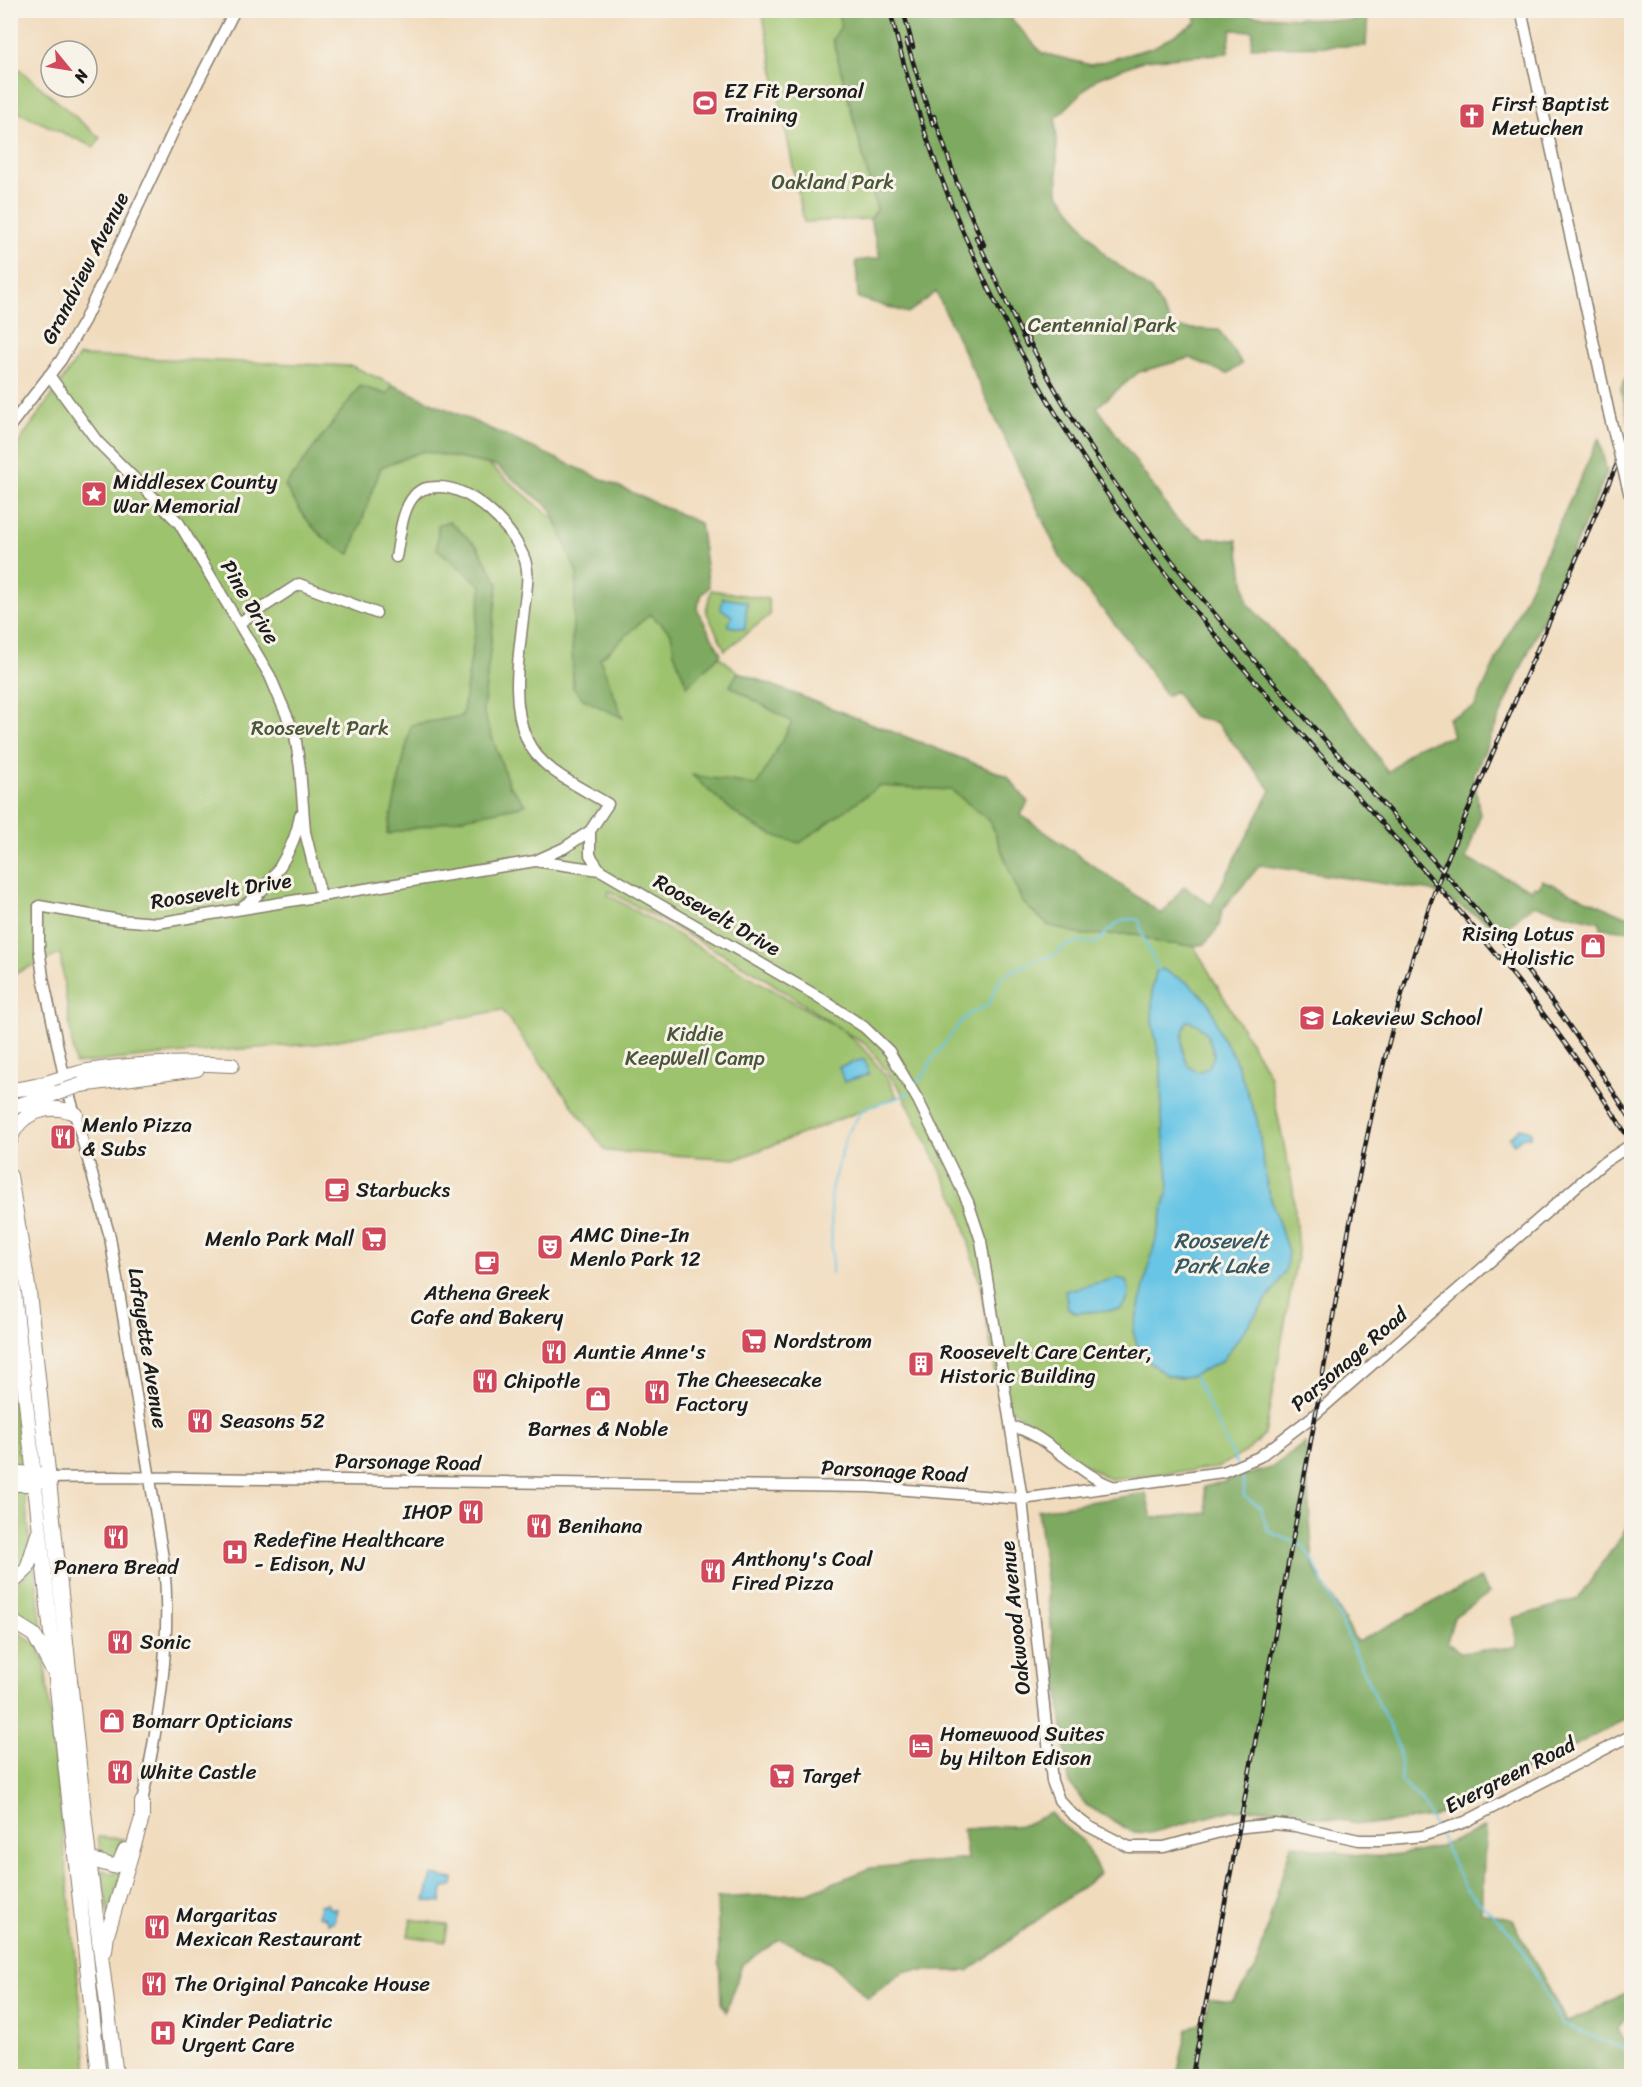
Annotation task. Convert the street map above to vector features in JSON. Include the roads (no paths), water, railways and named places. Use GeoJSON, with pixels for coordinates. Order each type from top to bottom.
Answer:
{"type":"FeatureCollection","features":[{"type":"Feature","properties":{"kind":"highway"},"geometry":{"type":"LineString","coordinates":[[10,1089],[18,1090],[64,1076],[103,1069],[177,1062],[232,1065],[81,1085],[12,1107]]}},
{"type":"Feature","properties":{"kind":"highway"},"geometry":{"type":"LineString","coordinates":[[10,1141],[19,1125],[37,1112],[58,1108],[76,1114]]}},
{"type":"Feature","properties":{"kind":"highway"},"geometry":{"type":"LineString","coordinates":[[10,1176],[29,1292],[41,1526],[99,2076]]}},
{"type":"Feature","properties":{"kind":"highway"},"geometry":{"type":"LineString","coordinates":[[11,1259],[116,2076]]}},
{"type":"Feature","properties":{"kind":"highway"},"geometry":{"type":"LineString","coordinates":[[10,1472],[40,1479]]}},
{"type":"Feature","properties":{"kind":"highway"},"geometry":{"type":"LineString","coordinates":[[10,1484],[40,1479]]}},
{"type":"Feature","properties":{"kind":"highway"},"geometry":{"type":"LineString","coordinates":[[10,1585],[27,1569],[41,1526]]}},
{"type":"Feature","properties":{"kind":"highway"},"geometry":{"type":"LineString","coordinates":[[10,1620],[34,1635],[56,1676]]}},
{"type":"Feature","properties":{"kind":"highway"},"geometry":{"type":"LineString","coordinates":[[89,1859],[108,1866],[119,1864],[142,1802]]}},
{"type":"Feature","properties":{"kind":"highway"},"geometry":{"type":"LineString","coordinates":[[102,1964],[107,1935],[142,1818],[142,1802]]}},
{"type":"Feature","properties":{"kind":"street","name":"Grandview Avenue"},"geometry":{"type":"LineString","coordinates":[[10,426],[72,342],[179,119],[235,10]]}},
{"type":"Feature","properties":{"kind":"street"},"geometry":{"type":"LineString","coordinates":[[1521,10],[1610,418],[1631,499]]}},
{"type":"Feature","properties":{"kind":"street","name":"Pine Drive"},"geometry":{"type":"LineString","coordinates":[[49,375],[98,441],[179,524],[274,683],[290,720],[298,751],[308,850],[321,896]]}},
{"type":"Feature","properties":{"kind":"street"},"geometry":{"type":"LineString","coordinates":[[396,557],[409,503],[418,491],[432,487],[453,488],[473,496],[517,544],[527,567],[517,689],[526,738],[531,748],[549,767],[608,804],[590,831],[564,848],[536,861]]}},
{"type":"Feature","properties":{"kind":"street"},"geometry":{"type":"LineString","coordinates":[[239,623],[299,584],[376,613]]}},
{"type":"Feature","properties":{"kind":"street"},"geometry":{"type":"LineString","coordinates":[[238,909],[254,899],[281,861],[296,831],[302,802]]}},
{"type":"Feature","properties":{"kind":"street"},"geometry":{"type":"LineString","coordinates":[[590,831],[589,850],[600,870]]}},
{"type":"Feature","properties":{"kind":"street","name":"Roosevelt Drive"},"geometry":{"type":"LineString","coordinates":[[39,906],[143,923],[158,923],[536,861],[600,870],[763,964],[864,1027],[889,1051],[918,1100],[978,1228],[1022,1499]]}},
{"type":"Feature","properties":{"kind":"street","name":"Lafayette Avenue"},"geometry":{"type":"LineString","coordinates":[[39,906],[39,948],[43,977],[64,1076],[110,1237],[164,1564],[166,1602],[157,1712],[142,1802]]}},
{"type":"Feature","properties":{"kind":"street","name":"Parsonage Road"},"geometry":{"type":"LineString","coordinates":[[40,1479],[150,1478],[879,1487],[1022,1499],[1209,1475],[1238,1467],[1265,1453],[1312,1417],[1603,1163],[1632,1144]]}},
{"type":"Feature","properties":{"kind":"street"},"geometry":{"type":"LineString","coordinates":[[1011,1427],[1032,1433],[1076,1466],[1115,1487]]}},
{"type":"Feature","properties":{"kind":"street","name":"Oakwood Avenue"},"geometry":{"type":"LineString","coordinates":[[1022,1499],[1052,1781],[1059,1800],[1088,1826]]}},
{"type":"Feature","properties":{"kind":"street","name":"Evergreen Road"},"geometry":{"type":"LineString","coordinates":[[1088,1826],[1129,1847],[1151,1849],[1235,1828],[1274,1824],[1295,1826],[1359,1840],[1422,1836],[1450,1828],[1632,1735]]}},
{"type":"Feature","properties":{"kind":"water"},"geometry":{"type":"Polygon","coordinates":[[[723,598],[747,602],[745,629],[728,626],[732,616],[721,609],[723,598]]]}},
{"type":"Feature","properties":{"kind":"water","name":"Roosevelt Park Lake"},"geometry":{"type":"Polygon","coordinates":[[[1162,969],[1190,984],[1210,1004],[1221,1036],[1234,1056],[1257,1119],[1267,1186],[1288,1252],[1286,1269],[1276,1287],[1222,1361],[1194,1375],[1179,1378],[1166,1375],[1141,1356],[1133,1331],[1169,1186],[1162,1119],[1161,1065],[1152,1022],[1152,989],[1156,972],[1162,969]],[[1187,1021],[1182,1042],[1188,1064],[1199,1072],[1209,1067],[1214,1055],[1206,1033],[1193,1022],[1187,1021]]]}},
{"type":"Feature","properties":{"kind":"water"},"geometry":{"type":"Polygon","coordinates":[[[864,1059],[869,1074],[844,1082],[839,1067],[864,1059]]]}},
{"type":"Feature","properties":{"kind":"water"},"geometry":{"type":"Polygon","coordinates":[[[1520,1128],[1531,1131],[1531,1137],[1523,1137],[1514,1144],[1509,1138],[1520,1128]]]}},
{"type":"Feature","properties":{"kind":"water"},"geometry":{"type":"Polygon","coordinates":[[[1117,1278],[1125,1280],[1129,1292],[1120,1309],[1076,1313],[1068,1308],[1065,1291],[1117,1278]]]}},
{"type":"Feature","properties":{"kind":"water"},"geometry":{"type":"Polygon","coordinates":[[[432,1875],[454,1879],[453,1885],[443,1889],[441,1903],[425,1900],[432,1875]]]}},
{"type":"Feature","properties":{"kind":"water"},"geometry":{"type":"Polygon","coordinates":[[[327,1903],[329,1908],[336,1909],[334,1921],[328,1924],[325,1918],[318,1916],[320,1905],[327,1903]]]}},
{"type":"Feature","properties":{"kind":"waterway"},"geometry":{"type":"LineString","coordinates":[[913,1087],[926,1073],[931,1061],[960,1023],[969,1014],[988,1005],[1001,977],[1031,962],[1057,954],[1064,946],[1079,942],[1096,943],[1120,922],[1139,920],[1143,937],[1159,971]]}},
{"type":"Feature","properties":{"kind":"waterway"},"geometry":{"type":"LineString","coordinates":[[832,1274],[831,1189],[847,1134],[863,1109],[904,1096],[909,1091]]}},
{"type":"Feature","properties":{"kind":"waterway"},"geometry":{"type":"LineString","coordinates":[[1194,1375],[1237,1464]]}},
{"type":"Feature","properties":{"kind":"waterway"},"geometry":{"type":"LineString","coordinates":[[1239,1469],[1244,1483],[1244,1496],[1260,1507],[1268,1531],[1303,1546],[1313,1560],[1399,1748],[1401,1782],[1422,1801],[1436,1829]]}},
{"type":"Feature","properties":{"kind":"waterway"},"geometry":{"type":"LineString","coordinates":[[1439,1834],[1465,1888],[1514,1935],[1562,2024],[1632,2052]]}},
{"type":"Feature","properties":{"kind":"railway"},"geometry":{"type":"LineString","coordinates":[[890,10],[913,93],[940,175],[973,255],[1010,332],[1052,407],[1098,480],[1148,550],[1201,618],[1256,683],[1427,873],[1536,1004],[1586,1072],[1632,1144]]}},
{"type":"Feature","properties":{"kind":"railway"},"geometry":{"type":"LineString","coordinates":[[903,10],[913,47]]}},
{"type":"Feature","properties":{"kind":"railway"},"geometry":{"type":"LineString","coordinates":[[906,40],[933,125]]}},
{"type":"Feature","properties":{"kind":"railway"},"geometry":{"type":"LineString","coordinates":[[934,116],[957,183],[984,245]]}},
{"type":"Feature","properties":{"kind":"railway"},"geometry":{"type":"LineString","coordinates":[[976,237],[1027,346]]}},
{"type":"Feature","properties":{"kind":"railway"},"geometry":{"type":"LineString","coordinates":[[1027,337],[1079,429],[1138,516],[1203,599],[1271,679],[1412,836],[1548,997],[1632,1121]]}},
{"type":"Feature","properties":{"kind":"railway"},"geometry":{"type":"LineString","coordinates":[[1192,2076],[1352,1213],[1381,1073],[1399,1004],[1419,936],[1443,869],[1632,429]]}},
{"type":"Feature","properties":{"kind":"place","name":"EZ Fit Personal Training"},"geometry":{"type":"Point","coordinates":[705,103]}},
{"type":"Feature","properties":{"kind":"place","name":"First Baptist Metuchen"},"geometry":{"type":"Point","coordinates":[1472,116]}},
{"type":"Feature","properties":{"kind":"place","name":"Middlesex County War Memorial"},"geometry":{"type":"Point","coordinates":[94,494]}},
{"type":"Feature","properties":{"kind":"place","name":"Rising Lotus Holistic"},"geometry":{"type":"Point","coordinates":[1593,946]}},
{"type":"Feature","properties":{"kind":"place","name":"Lakeview School"},"geometry":{"type":"Point","coordinates":[1312,1018]}},
{"type":"Feature","properties":{"kind":"place","name":"Menlo Pizza & Subs"},"geometry":{"type":"Point","coordinates":[63,1137]}},
{"type":"Feature","properties":{"kind":"place","name":"Starbucks"},"geometry":{"type":"Point","coordinates":[337,1190]}},
{"type":"Feature","properties":{"kind":"place","name":"Menlo Park Mall"},"geometry":{"type":"Point","coordinates":[374,1239]}},
{"type":"Feature","properties":{"kind":"place","name":"AMC Dine-In Menlo Park 12"},"geometry":{"type":"Point","coordinates":[550,1247]}},
{"type":"Feature","properties":{"kind":"place","name":"Athena Greek Cafe and Bakery"},"geometry":{"type":"Point","coordinates":[487,1263]}},
{"type":"Feature","properties":{"kind":"place","name":"Nordstrom"},"geometry":{"type":"Point","coordinates":[754,1341]}},
{"type":"Feature","properties":{"kind":"place","name":"Auntie Anne's"},"geometry":{"type":"Point","coordinates":[554,1352]}},
{"type":"Feature","properties":{"kind":"place","name":"Roosevelt Care Center, Historic Building"},"geometry":{"type":"Point","coordinates":[921,1364]}},
{"type":"Feature","properties":{"kind":"place","name":"Chipotle"},"geometry":{"type":"Point","coordinates":[485,1381]}},
{"type":"Feature","properties":{"kind":"place","name":"The Cheesecake Factory"},"geometry":{"type":"Point","coordinates":[657,1392]}},
{"type":"Feature","properties":{"kind":"place","name":"Barnes & Noble"},"geometry":{"type":"Point","coordinates":[598,1399]}},
{"type":"Feature","properties":{"kind":"place","name":"Seasons 52"},"geometry":{"type":"Point","coordinates":[200,1421]}},
{"type":"Feature","properties":{"kind":"place","name":"IHOP"},"geometry":{"type":"Point","coordinates":[471,1512]}},
{"type":"Feature","properties":{"kind":"place","name":"Benihana"},"geometry":{"type":"Point","coordinates":[539,1526]}},
{"type":"Feature","properties":{"kind":"place","name":"Panera Bread"},"geometry":{"type":"Point","coordinates":[116,1537]}},
{"type":"Feature","properties":{"kind":"place","name":"Redefine Healthcare - Edison, NJ"},"geometry":{"type":"Point","coordinates":[235,1552]}},
{"type":"Feature","properties":{"kind":"place","name":"Anthony's Coal Fired Pizza"},"geometry":{"type":"Point","coordinates":[713,1571]}},
{"type":"Feature","properties":{"kind":"place","name":"Sonic"},"geometry":{"type":"Point","coordinates":[120,1642]}},
{"type":"Feature","properties":{"kind":"place","name":"Bomarr Opticians"},"geometry":{"type":"Point","coordinates":[112,1721]}},
{"type":"Feature","properties":{"kind":"place","name":"Homewood Suites by Hilton Edison"},"geometry":{"type":"Point","coordinates":[921,1746]}},
{"type":"Feature","properties":{"kind":"place","name":"White Castle"},"geometry":{"type":"Point","coordinates":[120,1772]}},
{"type":"Feature","properties":{"kind":"place","name":"Target"},"geometry":{"type":"Point","coordinates":[782,1776]}},
{"type":"Feature","properties":{"kind":"place","name":"Margaritas Mexican Restaurant"},"geometry":{"type":"Point","coordinates":[157,1927]}},
{"type":"Feature","properties":{"kind":"place","name":"The Original Pancake House"},"geometry":{"type":"Point","coordinates":[154,1984]}},
{"type":"Feature","properties":{"kind":"place","name":"Kinder Pediatric Urgent Care"},"geometry":{"type":"Point","coordinates":[163,2033]}},
{"type":"Feature","properties":{"kind":"park label","name":"Oakland Park"},"geometry":{"type":"Point","coordinates":[833,182]}},
{"type":"Feature","properties":{"kind":"park label","name":"Centennial Park"},"geometry":{"type":"Point","coordinates":[1102,325]}},
{"type":"Feature","properties":{"kind":"park label","name":"Roosevelt Park"},"geometry":{"type":"Point","coordinates":[320,728]}},
{"type":"Feature","properties":{"kind":"park label","name":"Kiddie KeepWell Camp"},"geometry":{"type":"Point","coordinates":[695,1046]}}]}
